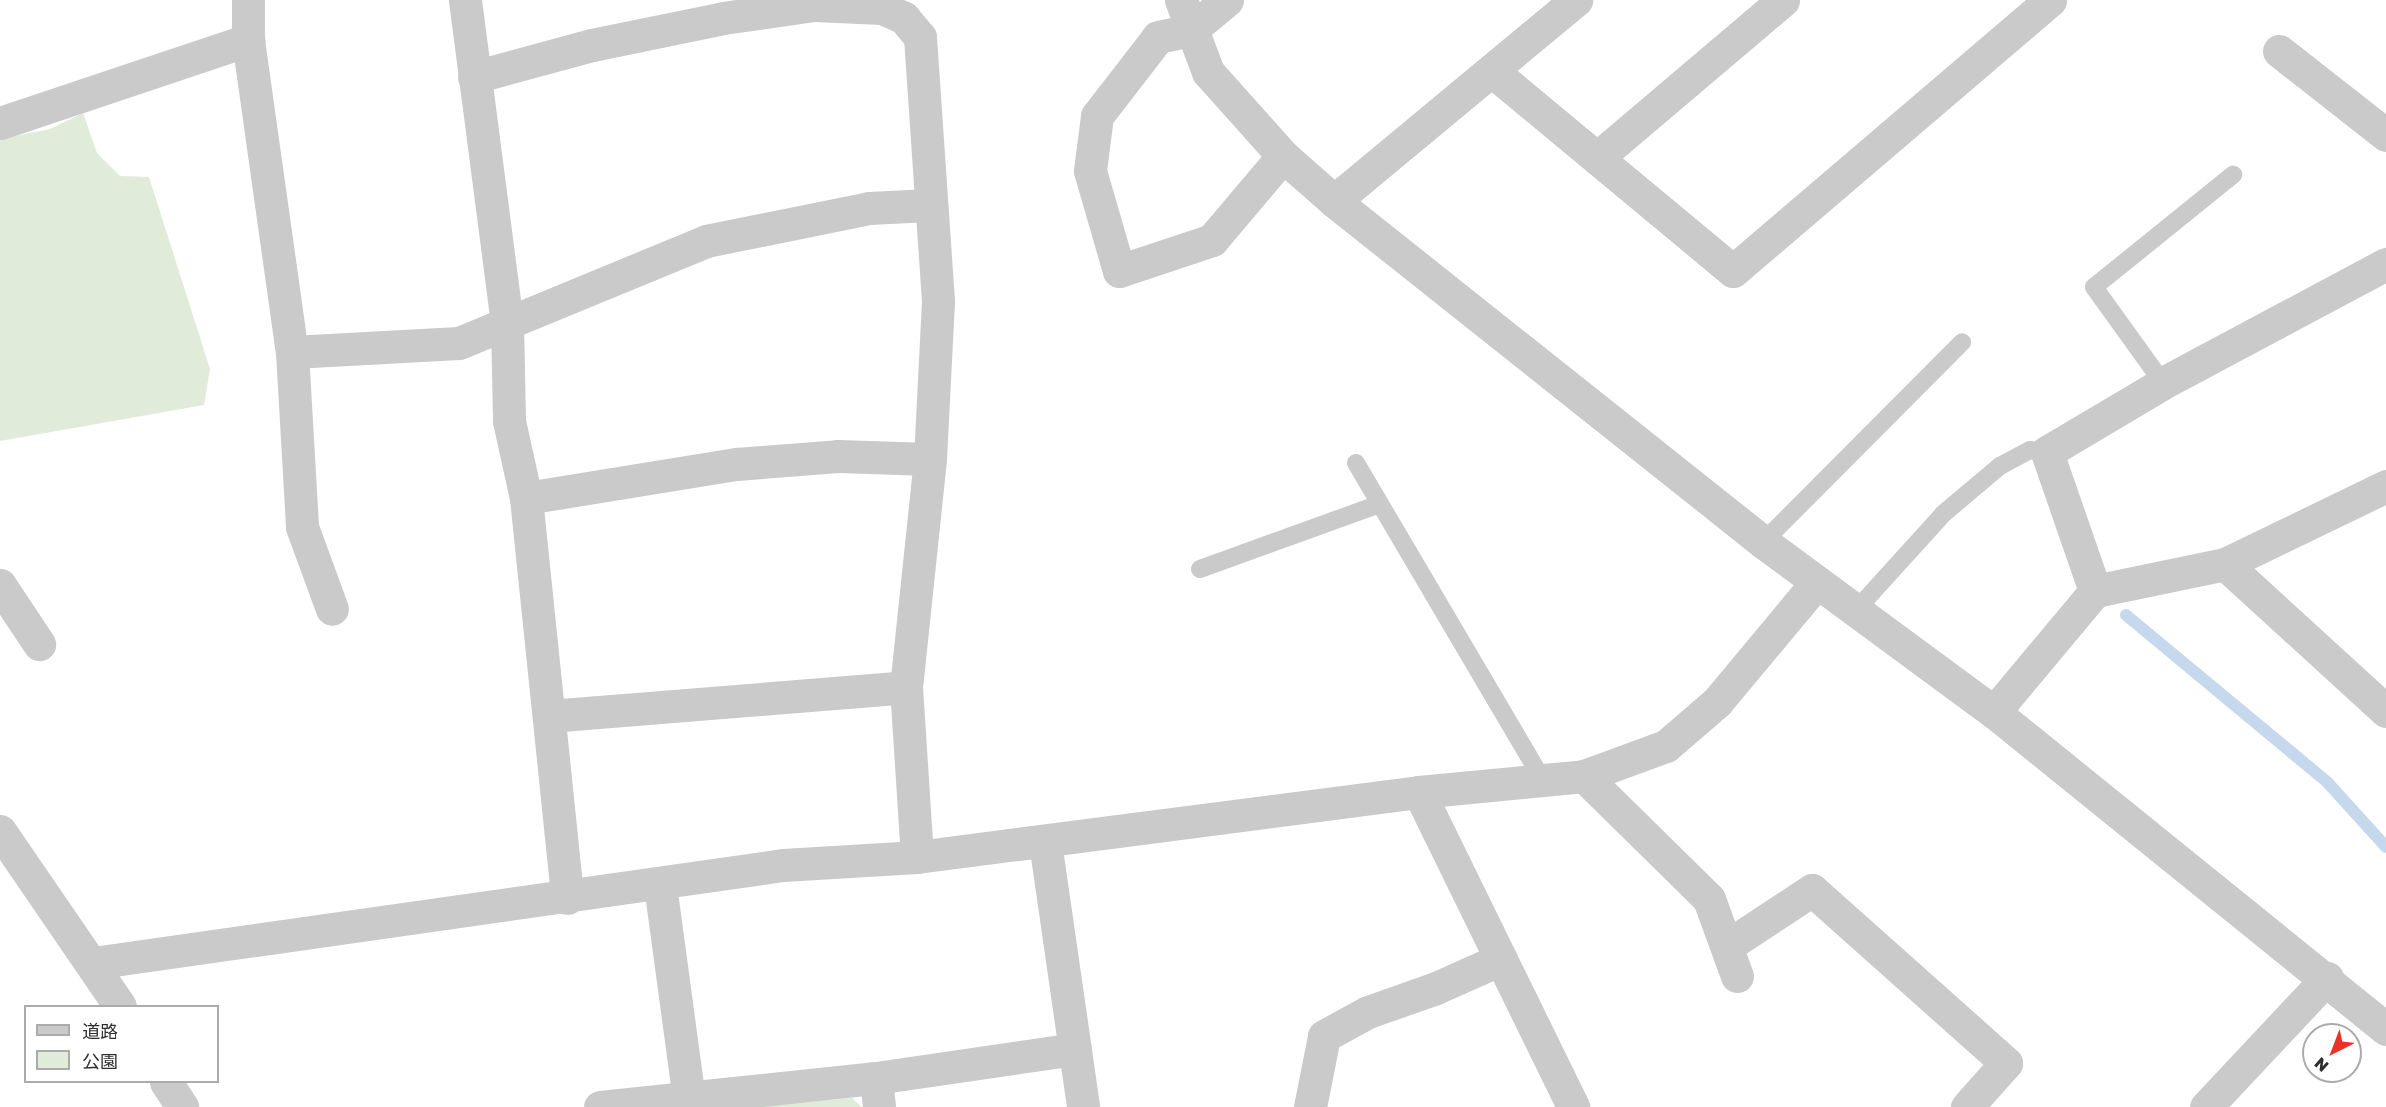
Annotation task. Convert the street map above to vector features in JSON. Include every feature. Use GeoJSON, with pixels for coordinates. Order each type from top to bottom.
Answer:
{"type":"FeatureCollection","features":[{"type":"Feature","properties":{"kind":"street"},"geometry":{"type":"LineString","coordinates":[[248,0],[248,40],[292,352],[302,527],[332,609]]}},
{"type":"Feature","properties":{"kind":"street"},"geometry":{"type":"LineString","coordinates":[[465,0],[507,323],[509,421],[526,498],[567,898]]}},
{"type":"Feature","properties":{"kind":"street"},"geometry":{"type":"LineString","coordinates":[[1227,0],[1186,15],[1158,37],[1097,116],[1090,171],[1119,271],[1212,240],[1283,156]]}},
{"type":"Feature","properties":{"kind":"street"},"geometry":{"type":"LineString","coordinates":[[1334,201],[1576,0]]}},
{"type":"Feature","properties":{"kind":"street"},"geometry":{"type":"LineString","coordinates":[[1597,158],[1783,0]]}},
{"type":"Feature","properties":{"kind":"street"},"geometry":{"type":"LineString","coordinates":[[1492,71],[1733,271],[2050,0]]}},
{"type":"Feature","properties":{"kind":"street"},"geometry":{"type":"LineString","coordinates":[[474,77],[592,45],[723,18],[803,6],[911,9],[920,37],[938,301],[930,459],[906,687],[917,857]]}},
{"type":"Feature","properties":{"kind":"street"},"geometry":{"type":"LineString","coordinates":[[1186,15],[1208,72],[1283,156],[1334,201],[1763,542],[1994,712],[2327,978],[2386,1029]]}},
{"type":"Feature","properties":{"kind":"street"},"geometry":{"type":"LineString","coordinates":[[0,123],[248,40]]}},
{"type":"Feature","properties":{"kind":"street"},"geometry":{"type":"LineString","coordinates":[[2279,51],[2386,135]]}},
{"type":"Feature","properties":{"kind":"street"},"geometry":{"type":"LineString","coordinates":[[292,352],[459,343],[706,241],[869,208],[930,205]]}},
{"type":"Feature","properties":{"kind":"street"},"geometry":{"type":"LineString","coordinates":[[2095,591],[2047,452],[2163,383],[2386,264]]}},
{"type":"Feature","properties":{"kind":"street"},"geometry":{"type":"LineString","coordinates":[[526,498],[737,464],[838,456],[930,459]]}},
{"type":"Feature","properties":{"kind":"street"},"geometry":{"type":"LineString","coordinates":[[1994,712],[2095,591],[2225,564],[2386,486]]}},
{"type":"Feature","properties":{"kind":"street"},"geometry":{"type":"LineString","coordinates":[[2225,564],[2386,711]]}},
{"type":"Feature","properties":{"kind":"street"},"geometry":{"type":"LineString","coordinates":[[93,963],[660,885],[783,865],[917,857],[1419,792],[1584,776],[1666,746],[1717,702],[1817,582]]}},
{"type":"Feature","properties":{"kind":"street"},"geometry":{"type":"LineString","coordinates":[[0,585],[39,644]]}},
{"type":"Feature","properties":{"kind":"street"},"geometry":{"type":"LineString","coordinates":[[549,716],[906,687]]}},
{"type":"Feature","properties":{"kind":"street"},"geometry":{"type":"LineString","coordinates":[[1584,776],[1709,899],[1732,961],[1812,890],[2006,1064],[1967,1107]]}},
{"type":"Feature","properties":{"kind":"street"},"geometry":{"type":"LineString","coordinates":[[1419,792],[1573,1107]]}},
{"type":"Feature","properties":{"kind":"street"},"geometry":{"type":"LineString","coordinates":[[0,831],[93,963],[119,1005]]}},
{"type":"Feature","properties":{"kind":"street"},"geometry":{"type":"LineString","coordinates":[[1045,842],[1083,1107]]}},
{"type":"Feature","properties":{"kind":"street"},"geometry":{"type":"LineString","coordinates":[[660,885],[690,1102]]}},
{"type":"Feature","properties":{"kind":"street"},"geometry":{"type":"LineString","coordinates":[[1310,1107],[1324,1036],[1368,1012],[1501,959]]}},
{"type":"Feature","properties":{"kind":"street"},"geometry":{"type":"LineString","coordinates":[[2206,1107],[2327,978]]}},
{"type":"Feature","properties":{"kind":"street"},"geometry":{"type":"LineString","coordinates":[[600,1107],[877,1092],[1075,1049]]}},
{"type":"Feature","properties":{"kind":"street"},"geometry":{"type":"LineString","coordinates":[[167,1083],[182,1107]]}},
{"type":"Feature","properties":{"kind":"lane"},"geometry":{"type":"LineString","coordinates":[[2163,383],[2094,287],[2233,175]]}},
{"type":"Feature","properties":{"kind":"lane"},"geometry":{"type":"LineString","coordinates":[[1763,542],[1962,342]]}},
{"type":"Feature","properties":{"kind":"lane"},"geometry":{"type":"LineString","coordinates":[[1857,609],[1943,514],[2000,466],[2030,450],[2047,452]]}},
{"type":"Feature","properties":{"kind":"lane"},"geometry":{"type":"LineString","coordinates":[[1356,463],[1543,781]]}},
{"type":"Feature","properties":{"kind":"lane"},"geometry":{"type":"LineString","coordinates":[[1200,569],[1380,504]]}},
{"type":"Feature","properties":{"kind":"green space"},"geometry":{"type":"Polygon","coordinates":[[[83,113],[97,153],[120,176],[149,177],[210,369],[204,405],[0,441],[0,139],[50,129],[83,113]]]}},
{"type":"Feature","properties":{"kind":"green space"},"geometry":{"type":"Polygon","coordinates":[[[852,1098],[862,1107],[751,1107],[852,1098]]]}},
{"type":"Feature","properties":{"kind":"waterway"},"geometry":{"type":"LineString","coordinates":[[2126,615],[2328,783],[2386,847]]}}]}
